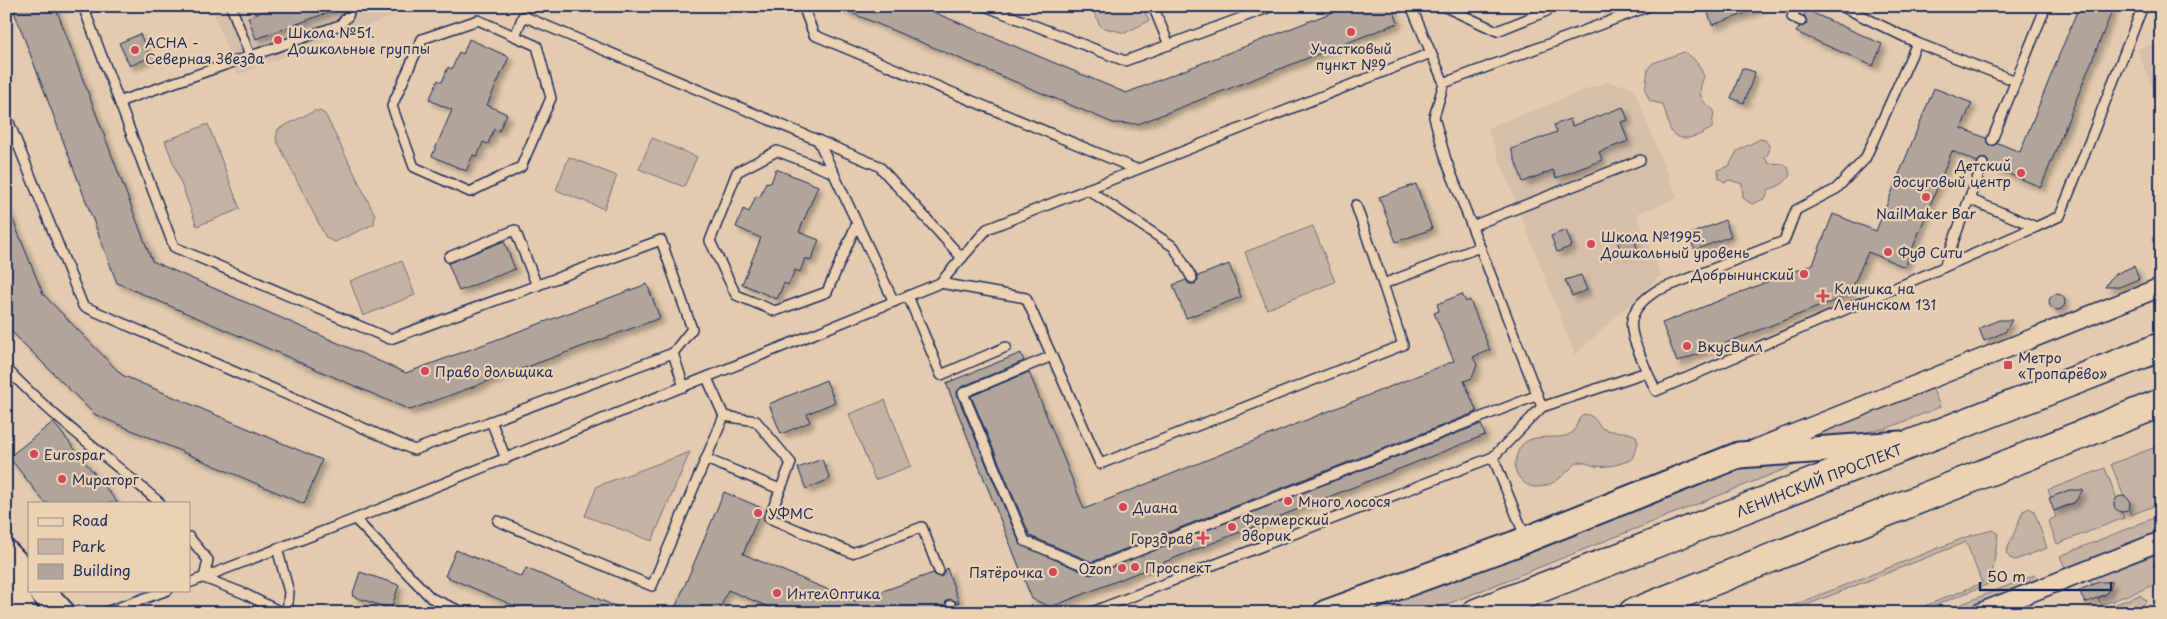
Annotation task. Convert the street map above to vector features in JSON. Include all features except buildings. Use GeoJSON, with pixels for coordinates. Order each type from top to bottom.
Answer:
{"type":"FeatureCollection","features":[{"type":"Feature","properties":{"kind":"main road","name":"ЛЕНИНСКИЙ ПРОСПЕКТ"},"geometry":{"type":"LineString","coordinates":[[1476,613],[2161,347]]}},
{"type":"Feature","properties":{"kind":"main road"},"geometry":{"type":"LineString","coordinates":[[1634,613],[2158,405]]}},
{"type":"Feature","properties":{"kind":"main road"},"geometry":{"type":"LineString","coordinates":[[1326,613],[1526,539],[1739,455],[1915,443]]}},
{"type":"Feature","properties":{"kind":"main road"},"geometry":{"type":"LineString","coordinates":[[6,553],[28,576]]}},
{"type":"Feature","properties":{"kind":"main road"},"geometry":{"type":"LineString","coordinates":[[6,577],[25,613]]}},
{"type":"Feature","properties":{"kind":"main road"},"geometry":{"type":"LineString","coordinates":[[43,592],[62,613]]}},
{"type":"Feature","properties":{"kind":"street"},"geometry":{"type":"LineString","coordinates":[[1739,455],[2161,287]]}},
{"type":"Feature","properties":{"kind":"street"},"geometry":{"type":"LineString","coordinates":[[1979,613],[2161,541]]}},
{"type":"Feature","properties":{"kind":"street"},"geometry":{"type":"LineString","coordinates":[[1351,613],[1374,594]]}},
{"type":"Feature","properties":{"kind":"lane"},"geometry":{"type":"LineString","coordinates":[[231,6],[250,56]]}},
{"type":"Feature","properties":{"kind":"lane"},"geometry":{"type":"LineString","coordinates":[[120,101],[340,25],[348,16],[351,6]]}},
{"type":"Feature","properties":{"kind":"lane"},"geometry":{"type":"LineString","coordinates":[[803,6],[814,35],[1136,169]]}},
{"type":"Feature","properties":{"kind":"lane"},"geometry":{"type":"LineString","coordinates":[[985,6],[1125,61],[1271,7]]}},
{"type":"Feature","properties":{"kind":"lane"},"geometry":{"type":"LineString","coordinates":[[1153,6],[1169,45]]}},
{"type":"Feature","properties":{"kind":"lane"},"geometry":{"type":"LineString","coordinates":[[1410,6],[1444,83],[1434,117],[1446,160],[1542,407]]}},
{"type":"Feature","properties":{"kind":"lane"},"geometry":{"type":"LineString","coordinates":[[1443,6],[1498,31],[1547,11],[1549,6]]}},
{"type":"Feature","properties":{"kind":"lane"},"geometry":{"type":"LineString","coordinates":[[1797,6],[1792,18],[1801,21]]}},
{"type":"Feature","properties":{"kind":"lane"},"geometry":{"type":"LineString","coordinates":[[1841,6],[1917,43],[2016,81]]}},
{"type":"Feature","properties":{"kind":"lane"},"geometry":{"type":"LineString","coordinates":[[1992,140],[2046,6]]}},
{"type":"Feature","properties":{"kind":"lane"},"geometry":{"type":"LineString","coordinates":[[1917,43],[1865,159],[1836,189],[1796,210],[1784,241],[1656,291],[1640,301],[1632,316],[1631,330],[1656,392],[2060,216],[2143,6]]}},
{"type":"Feature","properties":{"kind":"lane"},"geometry":{"type":"LineString","coordinates":[[6,115],[83,306],[414,450],[673,353],[692,329],[661,240],[390,339],[174,247],[86,7]]}},
{"type":"Feature","properties":{"kind":"lane"},"geometry":{"type":"LineString","coordinates":[[1444,83],[1647,7]]}},
{"type":"Feature","properties":{"kind":"lane"},"geometry":{"type":"LineString","coordinates":[[515,36],[523,16],[879,166],[962,258]]}},
{"type":"Feature","properties":{"kind":"lane"},"geometry":{"type":"LineString","coordinates":[[478,20],[515,36],[537,46],[551,98],[521,167],[470,192],[414,167],[392,106],[422,39],[478,20]]}},
{"type":"Feature","properties":{"kind":"lane"},"geometry":{"type":"LineString","coordinates":[[190,583],[506,459],[940,283],[987,228],[1431,53]]}},
{"type":"Feature","properties":{"kind":"lane"},"geometry":{"type":"LineString","coordinates":[[818,140],[894,302]]}},
{"type":"Feature","properties":{"kind":"lane"},"geometry":{"type":"LineString","coordinates":[[834,173],[777,151],[737,172],[710,241],[736,295],[775,312],[827,292],[857,223]]}},
{"type":"Feature","properties":{"kind":"lane"},"geometry":{"type":"LineString","coordinates":[[1472,226],[1640,160]]}},
{"type":"Feature","properties":{"kind":"lane"},"geometry":{"type":"LineString","coordinates":[[1944,267],[1983,164]]}},
{"type":"Feature","properties":{"kind":"lane"},"geometry":{"type":"LineString","coordinates":[[1087,189],[1174,247],[1192,278]]}},
{"type":"Feature","properties":{"kind":"lane"},"geometry":{"type":"LineString","coordinates":[[1969,199],[2036,227]]}},
{"type":"Feature","properties":{"kind":"lane"},"geometry":{"type":"LineString","coordinates":[[940,283],[1026,298],[1100,464],[1403,345],[1356,205]]}},
{"type":"Feature","properties":{"kind":"lane"},"geometry":{"type":"LineString","coordinates":[[449,256],[515,230],[537,286]]}},
{"type":"Feature","properties":{"kind":"lane"},"geometry":{"type":"LineString","coordinates":[[1383,284],[1480,247]]}},
{"type":"Feature","properties":{"kind":"lane"},"geometry":{"type":"LineString","coordinates":[[908,296],[941,375],[1006,347]]}},
{"type":"Feature","properties":{"kind":"lane"},"geometry":{"type":"LineString","coordinates":[[673,353],[684,387]]}},
{"type":"Feature","properties":{"kind":"lane"},"geometry":{"type":"LineString","coordinates":[[1052,356],[963,393],[1024,541],[1092,569],[1538,395]]}},
{"type":"Feature","properties":{"kind":"lane"},"geometry":{"type":"LineString","coordinates":[[6,368],[71,429],[102,452],[159,502]]}},
{"type":"Feature","properties":{"kind":"lane"},"geometry":{"type":"LineString","coordinates":[[1089,613],[1492,456],[1542,407],[1647,372]]}},
{"type":"Feature","properties":{"kind":"lane"},"geometry":{"type":"LineString","coordinates":[[498,521],[652,586],[724,416],[707,378]]}},
{"type":"Feature","properties":{"kind":"lane"},"geometry":{"type":"LineString","coordinates":[[724,416],[756,421],[791,463],[769,518],[852,553],[922,527],[939,571]]}},
{"type":"Feature","properties":{"kind":"lane"},"geometry":{"type":"LineString","coordinates":[[491,421],[506,459]]}},
{"type":"Feature","properties":{"kind":"lane"},"geometry":{"type":"LineString","coordinates":[[1492,456],[1526,539]]}},
{"type":"Feature","properties":{"kind":"lane"},"geometry":{"type":"LineString","coordinates":[[706,459],[780,489]]}},
{"type":"Feature","properties":{"kind":"lane"},"geometry":{"type":"LineString","coordinates":[[355,519],[431,598],[464,613]]}},
{"type":"Feature","properties":{"kind":"lane"},"geometry":{"type":"LineString","coordinates":[[190,538],[208,560],[204,578]]}},
{"type":"Feature","properties":{"kind":"lane"},"geometry":{"type":"LineString","coordinates":[[277,548],[289,592],[287,613]]}},
{"type":"Feature","properties":{"kind":"lane"},"geometry":{"type":"LineString","coordinates":[[204,578],[243,593],[283,613]]}},
{"type":"Feature","properties":{"kind":"lane"},"geometry":{"type":"LineString","coordinates":[[102,613],[162,592]]}},
{"type":"Feature","properties":{"kind":"shaded area","name":"Школа №51. Дошкольные группы"},"geometry":{"type":"Polygon","coordinates":[[[211,6],[419,6],[237,75],[211,6]]]}},
{"type":"Feature","properties":{"kind":"shaded area"},"geometry":{"type":"Polygon","coordinates":[[[702,6],[742,6],[728,18],[702,6]]]}},
{"type":"Feature","properties":{"kind":"shaded area"},"geometry":{"type":"Polygon","coordinates":[[[2161,41],[2161,110],[2137,49],[2161,41]]]}},
{"type":"Feature","properties":{"kind":"shaded area","name":"Школа №1995. Дошкольный уровень"},"geometry":{"type":"Polygon","coordinates":[[[1606,82],[1633,87],[1677,198],[1637,214],[1661,275],[1575,355],[1487,128],[1606,82]]]}},
{"type":"Feature","properties":{"kind":"green space"},"geometry":{"type":"Polygon","coordinates":[[[1098,6],[1143,6],[1149,21],[1125,33],[1101,27],[1092,9],[1098,6]]]}},
{"type":"Feature","properties":{"kind":"green space"},"geometry":{"type":"Polygon","coordinates":[[[1684,52],[1697,62],[1701,69],[1704,77],[1700,92],[1701,96],[1706,104],[1714,110],[1712,128],[1697,136],[1685,138],[1675,135],[1671,131],[1662,104],[1650,101],[1645,90],[1648,69],[1653,63],[1684,52]]]}},
{"type":"Feature","properties":{"kind":"green space"},"geometry":{"type":"Polygon","coordinates":[[[314,111],[320,111],[325,114],[375,215],[374,224],[335,242],[326,238],[276,139],[278,129],[314,111]]]}},
{"type":"Feature","properties":{"kind":"green space"},"geometry":{"type":"Polygon","coordinates":[[[208,124],[240,209],[197,226],[165,141],[208,124]]]}},
{"type":"Feature","properties":{"kind":"green space"},"geometry":{"type":"Polygon","coordinates":[[[652,138],[697,157],[684,187],[639,169],[652,138]]]}},
{"type":"Feature","properties":{"kind":"green space"},"geometry":{"type":"Polygon","coordinates":[[[1760,139],[1765,140],[1769,147],[1765,158],[1768,163],[1784,164],[1788,167],[1790,174],[1782,184],[1769,189],[1766,198],[1752,204],[1743,198],[1742,184],[1730,180],[1724,182],[1719,178],[1718,170],[1729,166],[1737,151],[1760,139]]]}},
{"type":"Feature","properties":{"kind":"green space"},"geometry":{"type":"Polygon","coordinates":[[[569,157],[617,176],[604,209],[556,190],[569,157]]]}},
{"type":"Feature","properties":{"kind":"green space"},"geometry":{"type":"Polygon","coordinates":[[[1313,226],[1335,282],[1267,309],[1245,252],[1313,226]]]}},
{"type":"Feature","properties":{"kind":"green space"},"geometry":{"type":"Polygon","coordinates":[[[402,261],[415,295],[363,316],[350,281],[402,261]]]}},
{"type":"Feature","properties":{"kind":"green space"},"geometry":{"type":"Polygon","coordinates":[[[1932,387],[1940,407],[1888,428],[1819,441],[1815,439],[1816,433],[1932,387]]]}},
{"type":"Feature","properties":{"kind":"green space"},"geometry":{"type":"Polygon","coordinates":[[[885,400],[911,466],[875,480],[849,414],[885,400]]]}},
{"type":"Feature","properties":{"kind":"green space"},"geometry":{"type":"Polygon","coordinates":[[[1586,414],[1592,417],[1604,429],[1636,436],[1638,443],[1632,459],[1619,464],[1604,466],[1580,462],[1558,480],[1543,486],[1534,487],[1522,481],[1517,473],[1515,464],[1519,449],[1525,442],[1532,439],[1570,434],[1575,429],[1578,420],[1586,414]]]}},
{"type":"Feature","properties":{"kind":"green space"},"geometry":{"type":"Polygon","coordinates":[[[2161,445],[2161,503],[2131,515],[2129,509],[2130,502],[2124,497],[2111,464],[2161,445]]]}},
{"type":"Feature","properties":{"kind":"green space"},"geometry":{"type":"Polygon","coordinates":[[[690,452],[652,541],[585,516],[597,486],[690,452]]]}},
{"type":"Feature","properties":{"kind":"green space"},"geometry":{"type":"Polygon","coordinates":[[[1805,461],[1425,613],[1368,613],[1403,594],[1731,466],[1805,461]]]}},
{"type":"Feature","properties":{"kind":"green space"},"geometry":{"type":"Polygon","coordinates":[[[2105,468],[2117,499],[2114,503],[2115,508],[2122,513],[2124,518],[2057,544],[2048,521],[2056,517],[2054,511],[2072,504],[2077,498],[2073,490],[2051,497],[2048,490],[2105,468]]]}},
{"type":"Feature","properties":{"kind":"green space"},"geometry":{"type":"Polygon","coordinates":[[[2030,508],[2034,511],[2047,548],[2015,560],[2006,553],[2023,511],[2030,508]]]}},
{"type":"Feature","properties":{"kind":"green space"},"geometry":{"type":"Polygon","coordinates":[[[2161,515],[2161,530],[2065,568],[2060,556],[2161,515]]]}},
{"type":"Feature","properties":{"kind":"green space"},"geometry":{"type":"Polygon","coordinates":[[[1993,530],[1998,534],[1991,583],[1916,613],[1907,613],[1982,583],[1966,542],[1786,613],[1774,613],[1969,536],[1993,530]]]}},
{"type":"Feature","properties":{"kind":"green space"},"geometry":{"type":"Polygon","coordinates":[[[2161,553],[2161,561],[2153,565],[2160,583],[2101,605],[2098,598],[2106,594],[2108,588],[2092,585],[2089,579],[2161,553]]]}},
{"type":"Feature","properties":{"kind":"green space"},"geometry":{"type":"Polygon","coordinates":[[[2035,575],[2039,579],[1954,613],[1939,613],[2035,575]]]}},
{"type":"Feature","properties":{"kind":"green space"},"geometry":{"type":"Polygon","coordinates":[[[2140,595],[2147,601],[2140,608],[2139,613],[2092,613],[2140,595]]]}},
{"type":"Feature","properties":{"kind":"place","name":"Участковый пункт №9"},"geometry":{"type":"Point","coordinates":[1351,32]}},
{"type":"Feature","properties":{"kind":"place","name":"Школа №51. Дошкольные группы"},"geometry":{"type":"Point","coordinates":[278,40]}},
{"type":"Feature","properties":{"kind":"place","name":"АСНА - Северная Звезда"},"geometry":{"type":"Point","coordinates":[135,50]}},
{"type":"Feature","properties":{"kind":"place","name":"Детский досуговый центр"},"geometry":{"type":"Point","coordinates":[2021,173]}},
{"type":"Feature","properties":{"kind":"place","name":"NailMaker Bar"},"geometry":{"type":"Point","coordinates":[1926,197]}},
{"type":"Feature","properties":{"kind":"place","name":"Школа №1995. Дошкольный уровень"},"geometry":{"type":"Point","coordinates":[1591,244]}},
{"type":"Feature","properties":{"kind":"place","name":"Фуд Сити"},"geometry":{"type":"Point","coordinates":[1888,252]}},
{"type":"Feature","properties":{"kind":"place","name":"Добрынинский"},"geometry":{"type":"Point","coordinates":[1804,274]}},
{"type":"Feature","properties":{"kind":"place","name":"Клиника на Ленинском 131"},"geometry":{"type":"Point","coordinates":[1823,296]}},
{"type":"Feature","properties":{"kind":"place","name":"ВкусВилл"},"geometry":{"type":"Point","coordinates":[1687,346]}},
{"type":"Feature","properties":{"kind":"place","name":"Метро «Тропарёво»"},"geometry":{"type":"Point","coordinates":[2008,365]}},
{"type":"Feature","properties":{"kind":"place","name":"Право дольщика"},"geometry":{"type":"Point","coordinates":[425,371]}},
{"type":"Feature","properties":{"kind":"place","name":"Eurospar"},"geometry":{"type":"Point","coordinates":[34,454]}},
{"type":"Feature","properties":{"kind":"place","name":"Мираторг"},"geometry":{"type":"Point","coordinates":[62,479]}},
{"type":"Feature","properties":{"kind":"place","name":"Много лосося"},"geometry":{"type":"Point","coordinates":[1288,501]}},
{"type":"Feature","properties":{"kind":"place","name":"Диана"},"geometry":{"type":"Point","coordinates":[1123,507]}},
{"type":"Feature","properties":{"kind":"place","name":"УФМС"},"geometry":{"type":"Point","coordinates":[758,513]}},
{"type":"Feature","properties":{"kind":"place","name":"Фермерский дворик"},"geometry":{"type":"Point","coordinates":[1232,527]}},
{"type":"Feature","properties":{"kind":"place","name":"Горздрав"},"geometry":{"type":"Point","coordinates":[1203,538]}},
{"type":"Feature","properties":{"kind":"place","name":"Проспект"},"geometry":{"type":"Point","coordinates":[1135,567]}},
{"type":"Feature","properties":{"kind":"place","name":"Ozon"},"geometry":{"type":"Point","coordinates":[1122,568]}},
{"type":"Feature","properties":{"kind":"place","name":"Пятёрочка"},"geometry":{"type":"Point","coordinates":[1053,572]}},
{"type":"Feature","properties":{"kind":"place","name":"ИнтелОптика"},"geometry":{"type":"Point","coordinates":[777,593]}}]}
